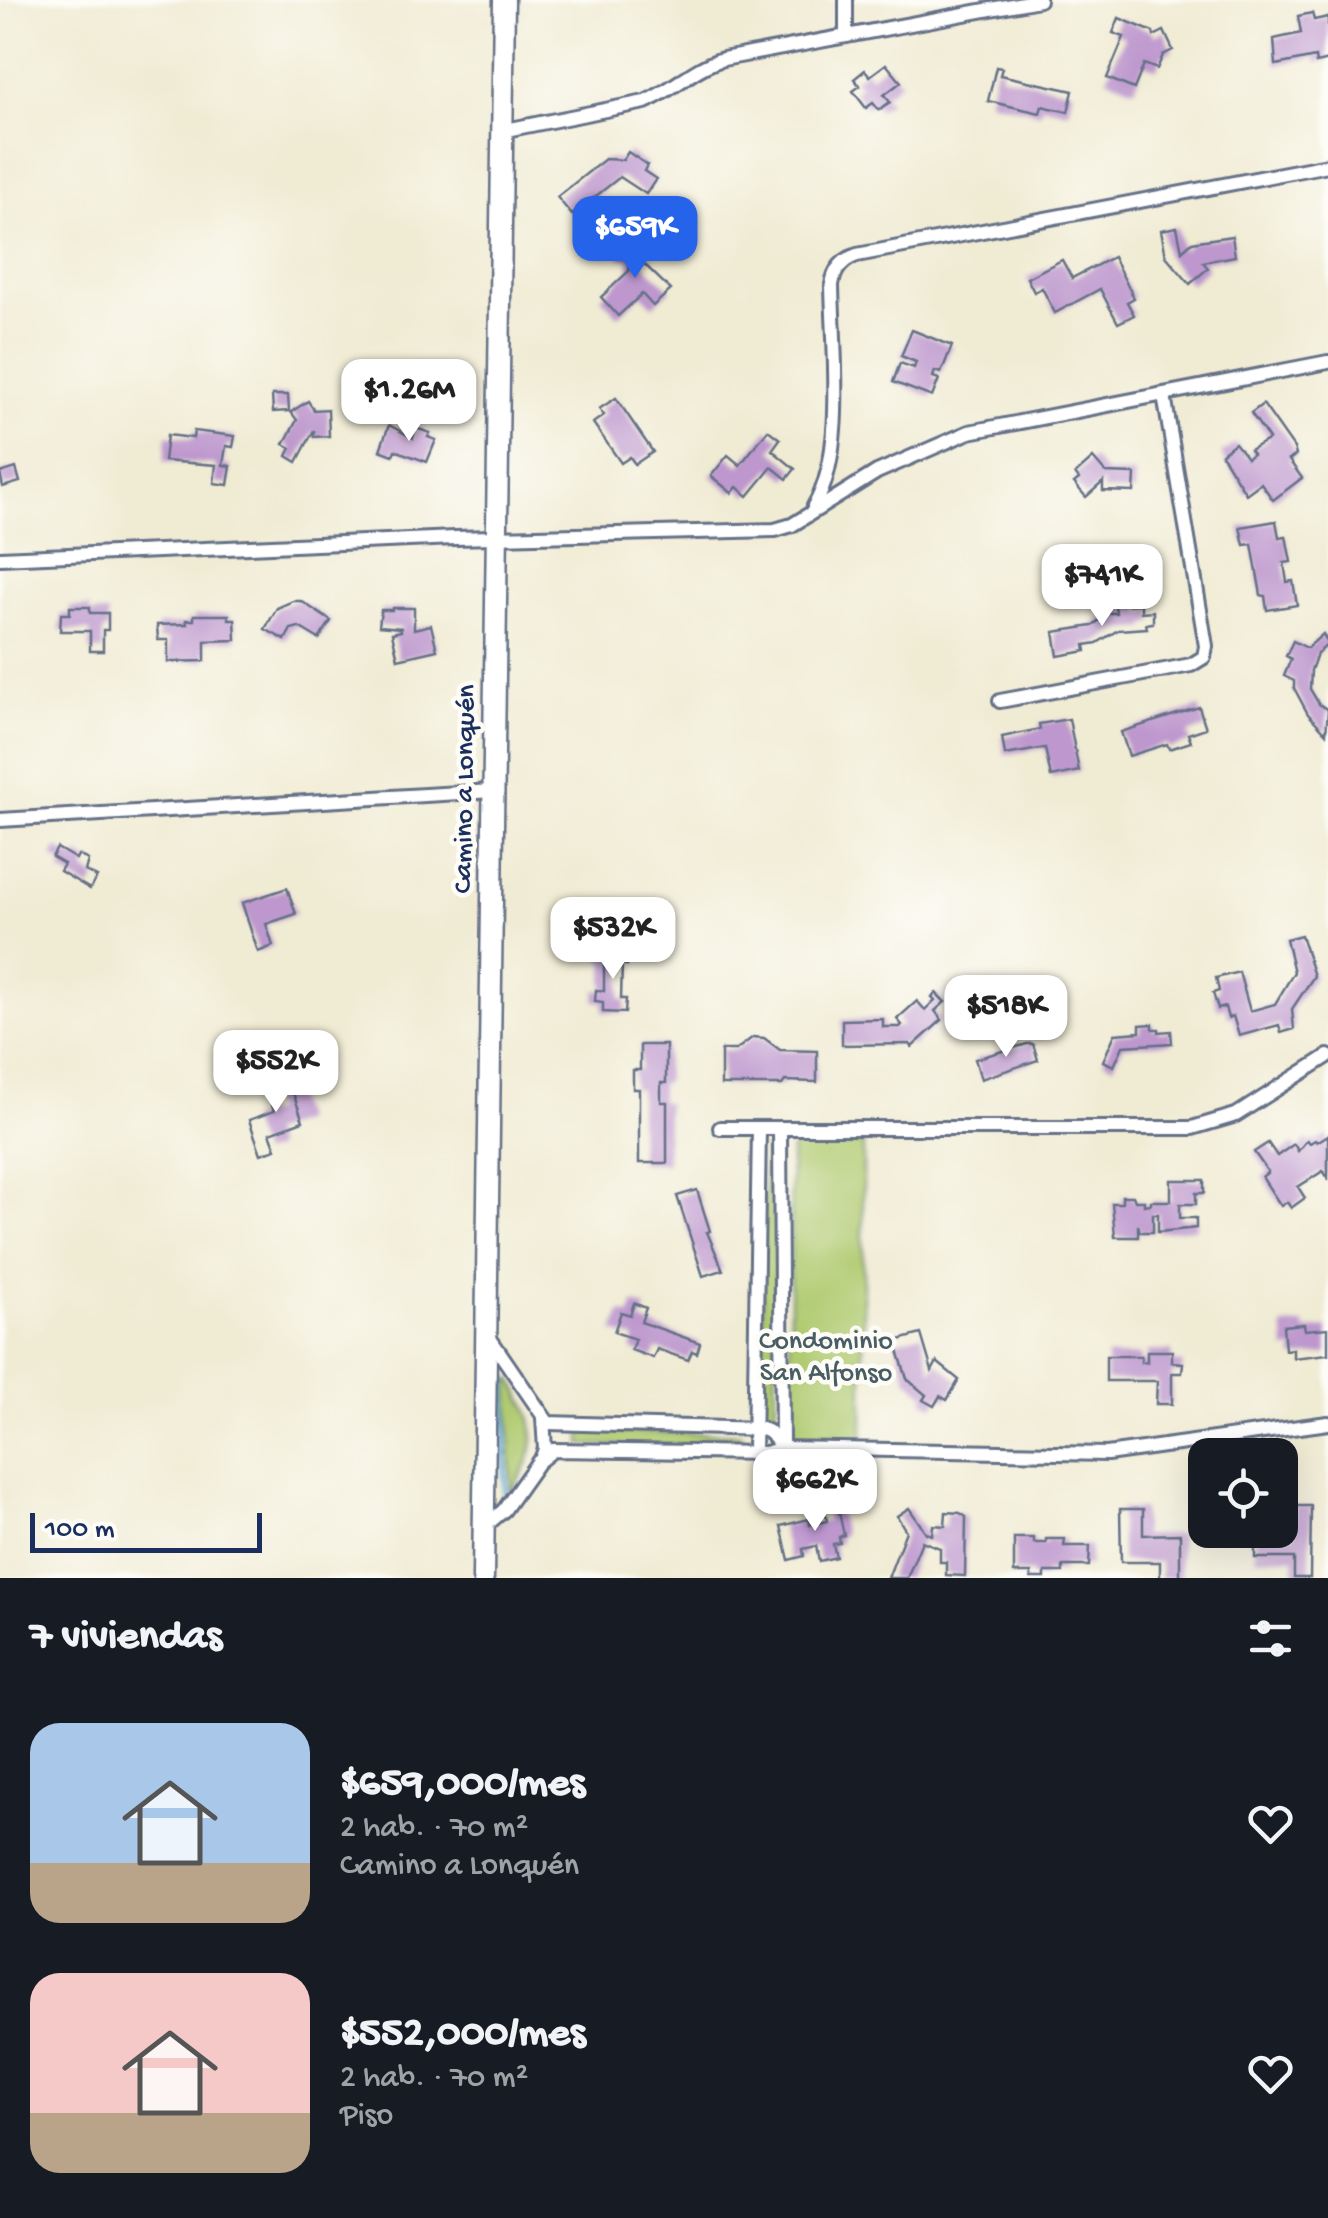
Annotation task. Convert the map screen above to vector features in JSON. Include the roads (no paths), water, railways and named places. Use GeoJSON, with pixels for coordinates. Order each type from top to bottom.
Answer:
{"type":"FeatureCollection","features":[{"type":"Feature","properties":{"kind":"main road","name":"Camino a Lonquén"},"geometry":{"type":"LineString","coordinates":[[483,1578],[504,0]]}},
{"type":"Feature","properties":{"kind":"street"},"geometry":{"type":"LineString","coordinates":[[846,0],[846,36]]}},
{"type":"Feature","properties":{"kind":"street"},"geometry":{"type":"LineString","coordinates":[[502,131],[645,102],[722,58],[1040,0]]}},
{"type":"Feature","properties":{"kind":"street"},"geometry":{"type":"LineString","coordinates":[[810,512],[824,490],[832,458],[832,285],[834,274],[846,260],[1328,164]]}},
{"type":"Feature","properties":{"kind":"street"},"geometry":{"type":"LineString","coordinates":[[0,558],[496,538],[765,532],[792,525],[877,472],[970,432],[1328,362]]}},
{"type":"Feature","properties":{"kind":"street"},"geometry":{"type":"LineString","coordinates":[[1000,701],[1191,665],[1204,656],[1206,646],[1164,395]]}},
{"type":"Feature","properties":{"kind":"street"},"geometry":{"type":"LineString","coordinates":[[0,820],[494,792]]}},
{"type":"Feature","properties":{"kind":"street"},"geometry":{"type":"LineString","coordinates":[[720,1128],[1192,1128],[1236,1116],[1328,1056]]}},
{"type":"Feature","properties":{"kind":"street"},"geometry":{"type":"LineString","coordinates":[[754,1453],[759,1128]]}},
{"type":"Feature","properties":{"kind":"street"},"geometry":{"type":"LineString","coordinates":[[780,1129],[782,1448]]}},
{"type":"Feature","properties":{"kind":"street"},"geometry":{"type":"LineString","coordinates":[[486,1333],[543,1418],[546,1426],[542,1457]]}},
{"type":"Feature","properties":{"kind":"street"},"geometry":{"type":"LineString","coordinates":[[543,1418],[559,1425],[754,1429],[772,1433],[782,1448]]}},
{"type":"Feature","properties":{"kind":"street"},"geometry":{"type":"LineString","coordinates":[[484,1527],[516,1495],[542,1457],[553,1450],[754,1453],[782,1448],[1108,1454],[1328,1423]]}},
{"type":"Feature","properties":{"kind":"waterway"},"geometry":{"type":"LineString","coordinates":[[505,1495],[506,1378]]}},
{"type":"Feature","properties":{"kind":"park label","name":"Condominio San Alfonso"},"geometry":{"type":"Point","coordinates":[826,1358]}}]}
